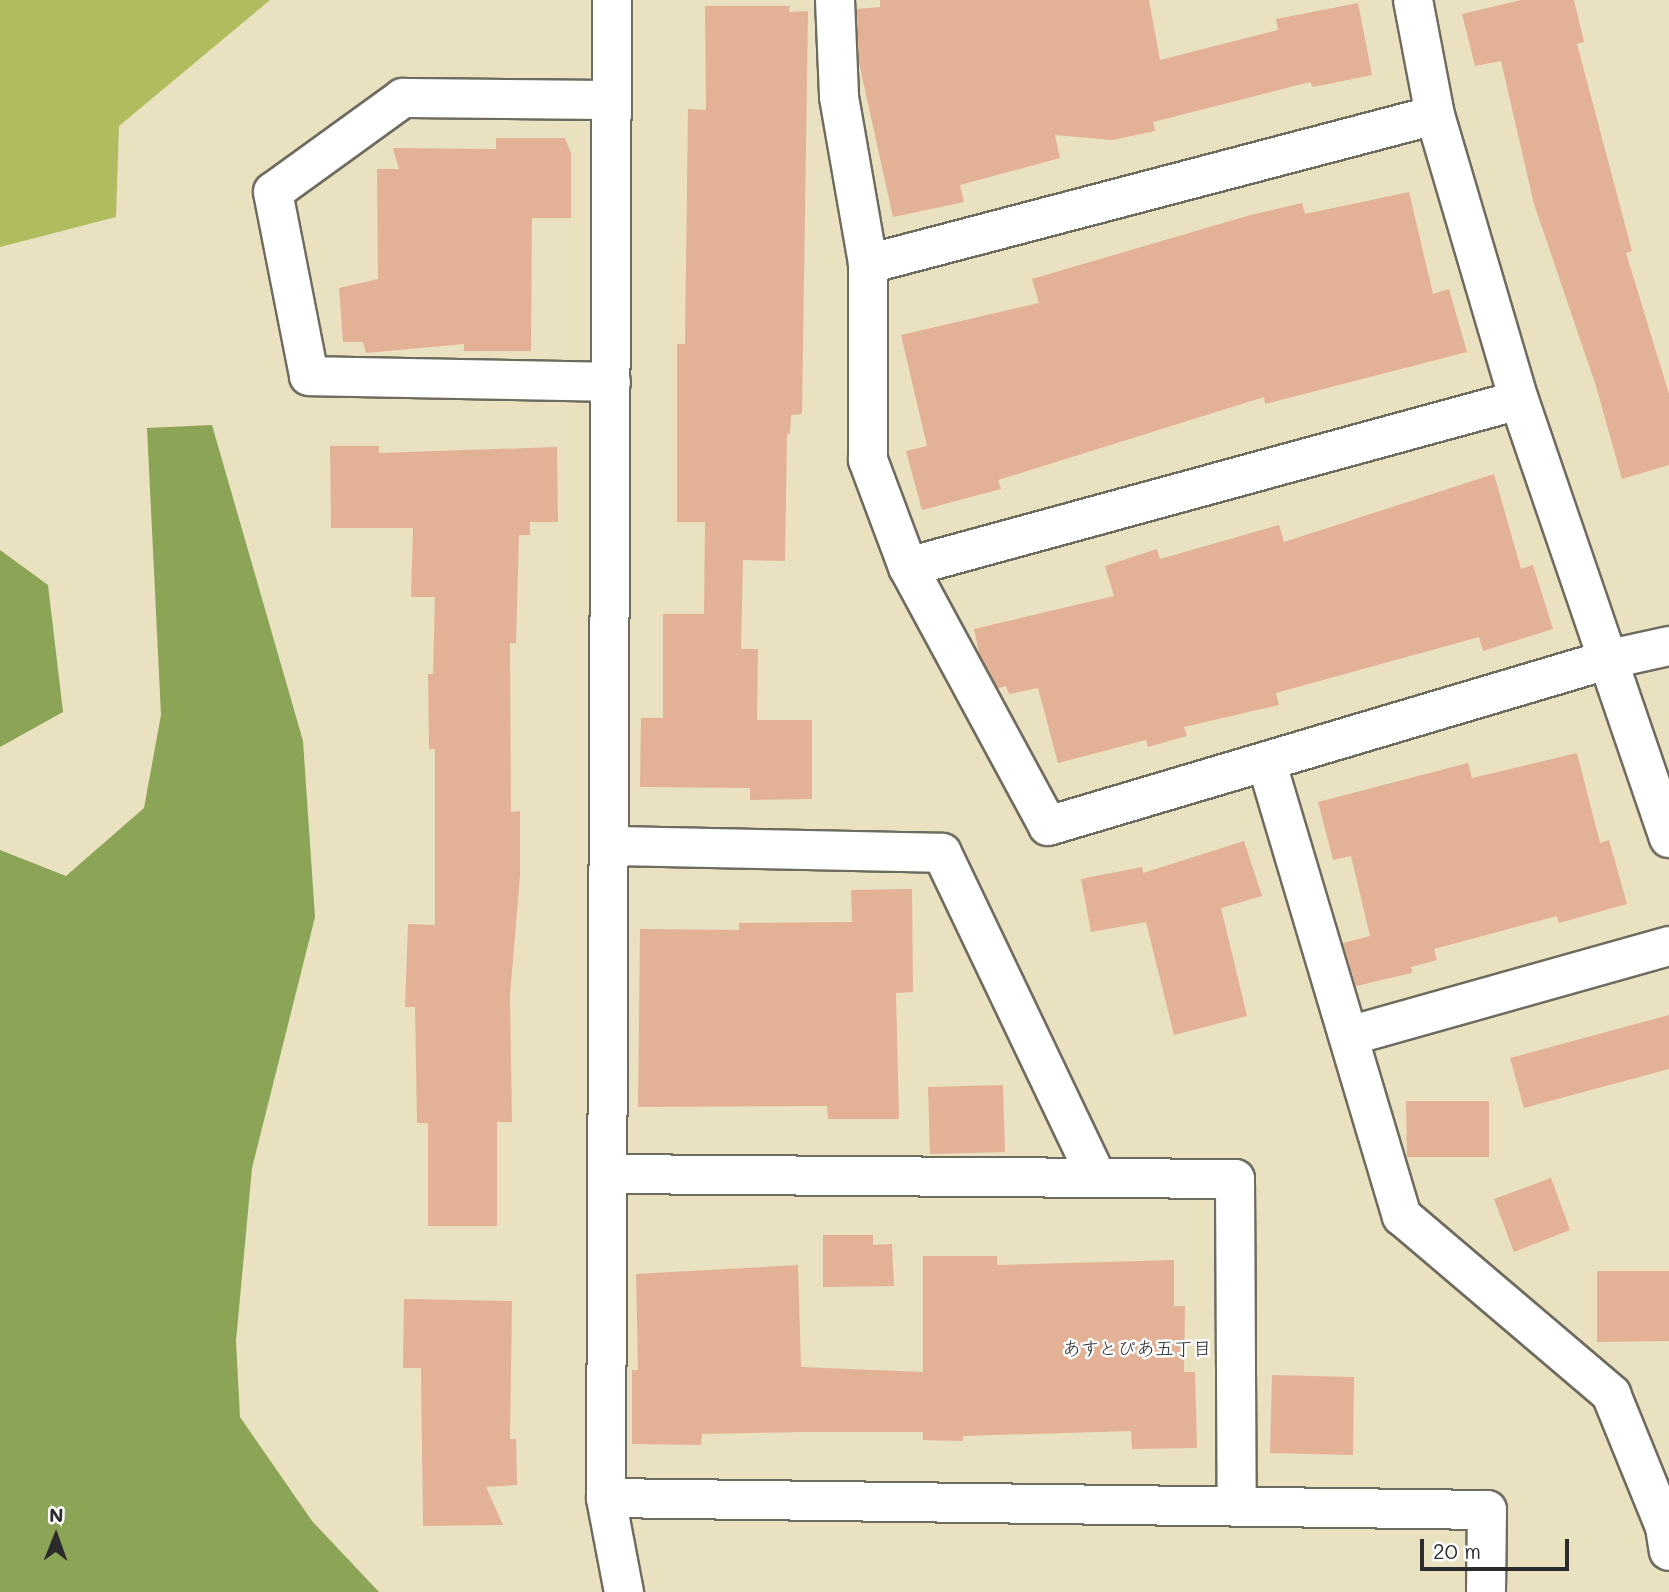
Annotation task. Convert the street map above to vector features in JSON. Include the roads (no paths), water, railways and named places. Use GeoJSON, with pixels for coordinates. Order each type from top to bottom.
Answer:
{"type":"FeatureCollection","features":[{"type":"Feature","properties":{"kind":"street"},"geometry":{"type":"LineString","coordinates":[[612,0],[611,846],[606,1498],[624,1592]]}},
{"type":"Feature","properties":{"kind":"street"},"geometry":{"type":"LineString","coordinates":[[835,0],[839,97],[868,264],[868,460],[908,567],[1048,826],[1267,764],[1611,659],[1669,646]]}},
{"type":"Feature","properties":{"kind":"street"},"geometry":{"type":"LineString","coordinates":[[1413,0],[1435,115],[1518,400],[1611,659],[1669,838]]}},
{"type":"Feature","properties":{"kind":"street"},"geometry":{"type":"LineString","coordinates":[[610,100],[403,98],[273,192],[309,376],[611,382]]}},
{"type":"Feature","properties":{"kind":"street"},"geometry":{"type":"LineString","coordinates":[[868,264],[1435,115]]}},
{"type":"Feature","properties":{"kind":"street"},"geometry":{"type":"LineString","coordinates":[[908,567],[1518,400]]}},
{"type":"Feature","properties":{"kind":"street"},"geometry":{"type":"LineString","coordinates":[[1267,764],[1402,1216],[1611,1394],[1665,1527],[1669,1551]]}},
{"type":"Feature","properties":{"kind":"street"},"geometry":{"type":"LineString","coordinates":[[611,846],[942,853],[1096,1176]]}},
{"type":"Feature","properties":{"kind":"street"},"geometry":{"type":"LineString","coordinates":[[1349,1036],[1669,946]]}},
{"type":"Feature","properties":{"kind":"street"},"geometry":{"type":"LineString","coordinates":[[608,1174],[1236,1179],[1237,1507]]}},
{"type":"Feature","properties":{"kind":"street"},"geometry":{"type":"LineString","coordinates":[[606,1498],[1487,1510],[1486,1592]]}},
{"type":"Feature","properties":{"kind":"district","name":"あすとぴあ五丁目"},"geometry":{"type":"Point","coordinates":[1137,1348]}}]}
